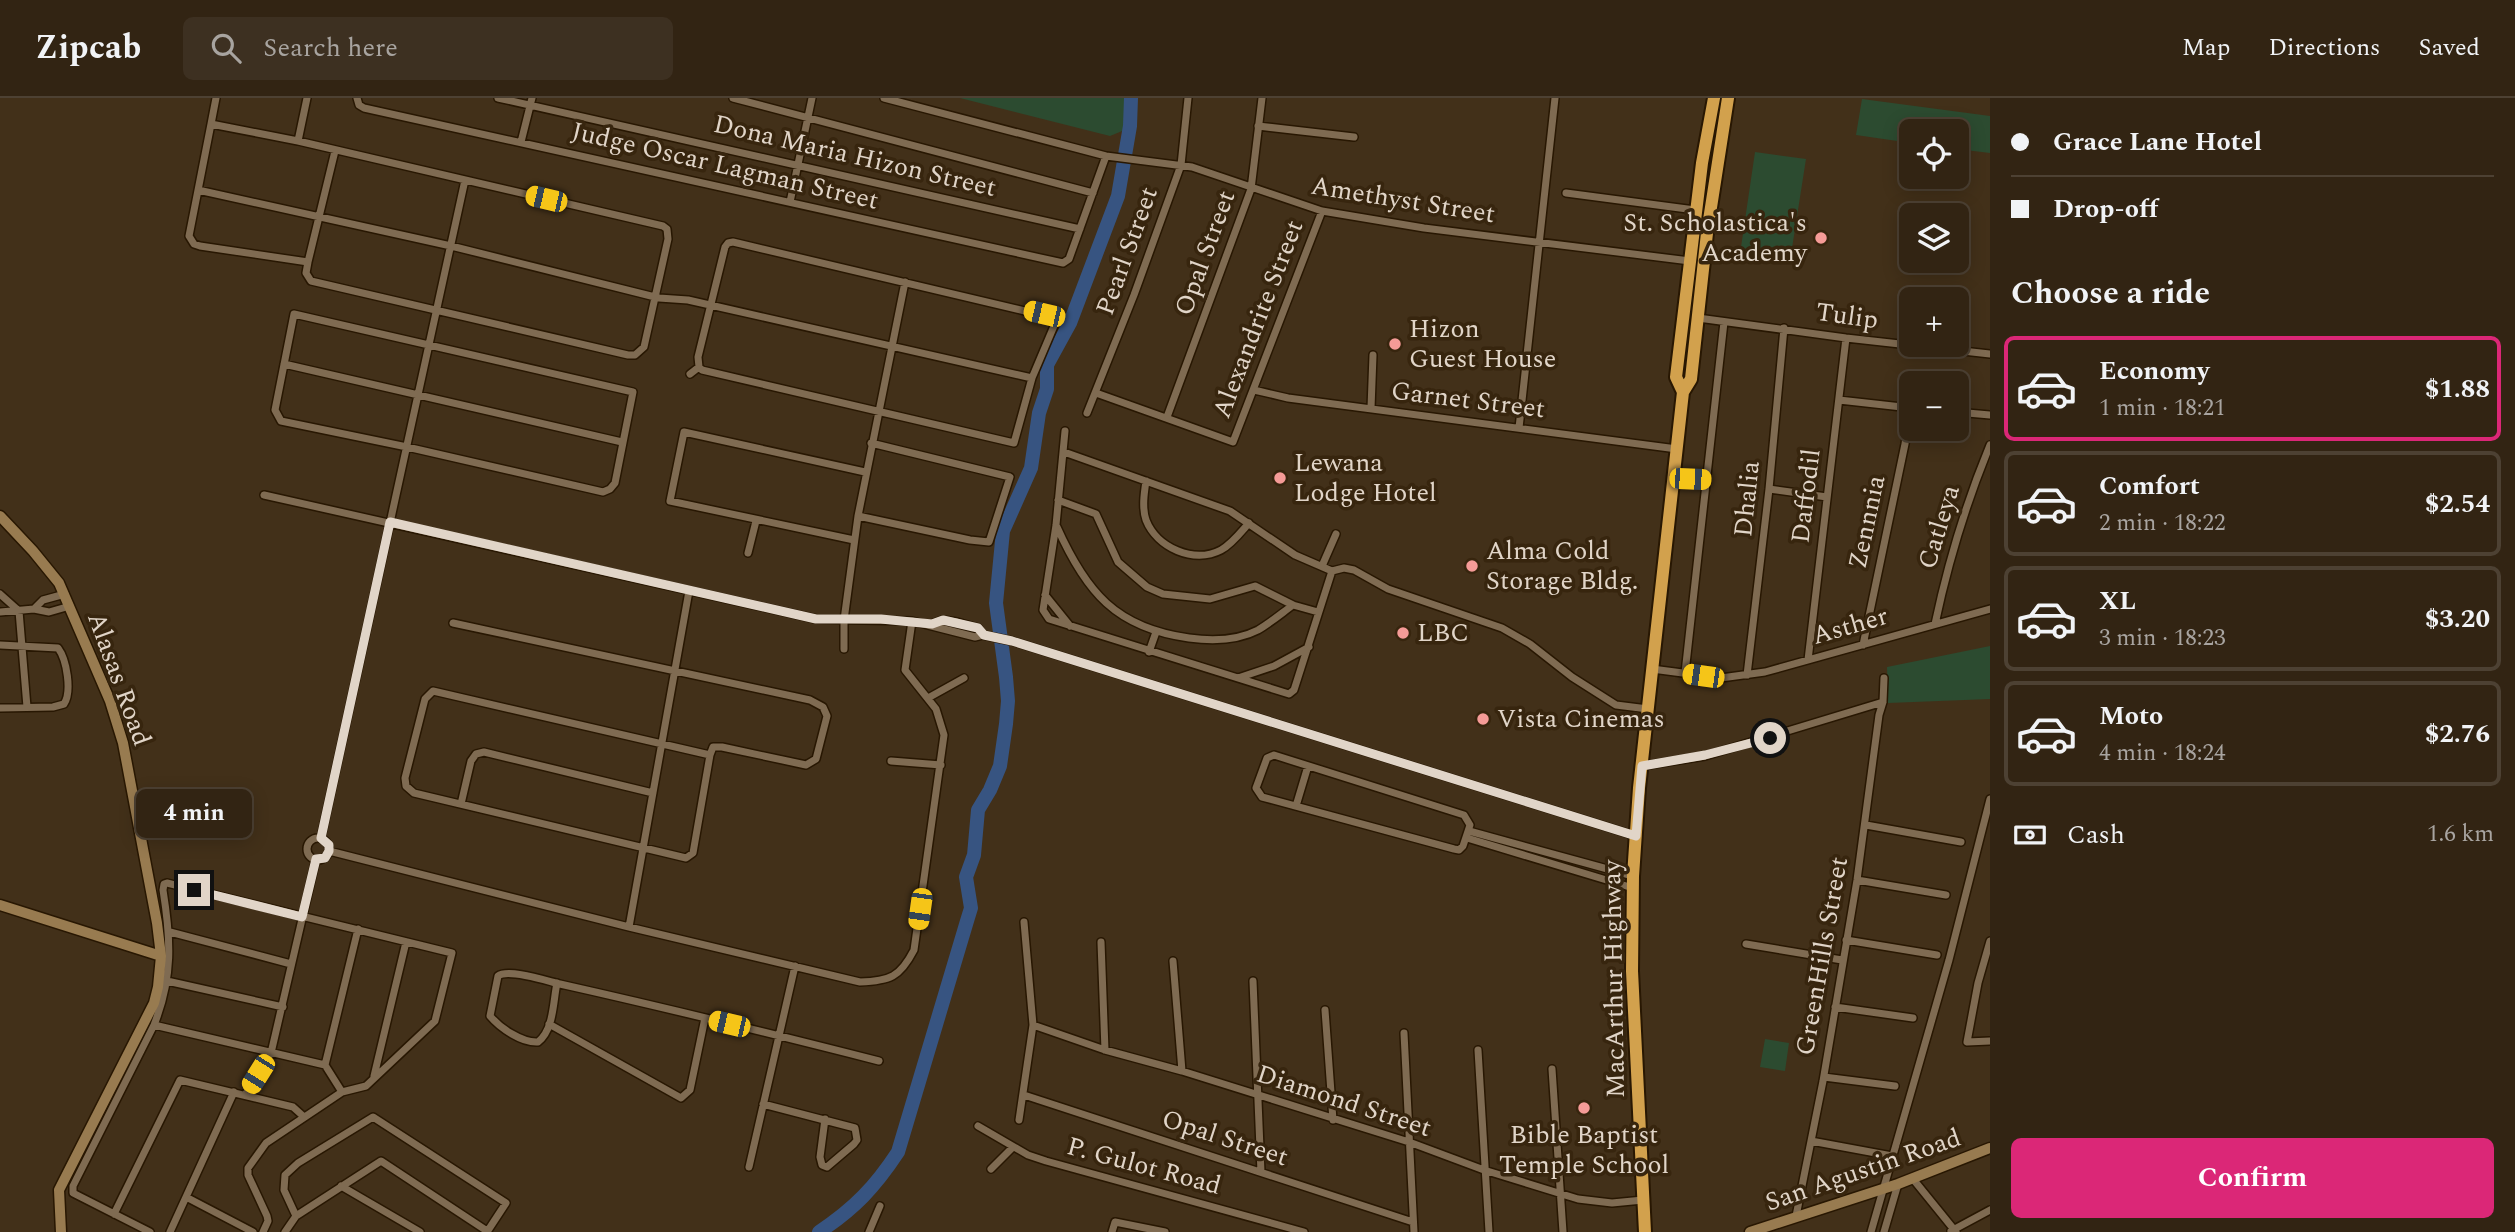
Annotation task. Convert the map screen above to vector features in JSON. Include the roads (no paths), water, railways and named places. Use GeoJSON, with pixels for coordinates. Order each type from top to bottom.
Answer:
{"type":"FeatureCollection","features":[{"type":"Feature","properties":{"kind":"highway","name":"MacArthur Highway"},"geometry":{"type":"LineString","coordinates":[[1683,393],[1676,377],[1695,210],[1714,98]]}},
{"type":"Feature","properties":{"kind":"highway","name":"MacArthur Highway"},"geometry":{"type":"LineString","coordinates":[[1645,1232],[1632,971],[1636,836],[1676,449],[1683,393],[1691,379],[1707,233],[1728,98]]}},
{"type":"Feature","properties":{"kind":"street"},"geometry":{"type":"LineString","coordinates":[[216,98],[189,236],[194,244],[308,262]]}},
{"type":"Feature","properties":{"kind":"street"},"geometry":{"type":"LineString","coordinates":[[298,141],[307,98]]}},
{"type":"Feature","properties":{"kind":"street","name":"Judge Oscar Lagman Street"},"geometry":{"type":"LineString","coordinates":[[357,98],[361,107],[372,110],[1063,263],[1069,259],[1080,229]]}},
{"type":"Feature","properties":{"kind":"street","name":"Dona Maria Hizon Street"},"geometry":{"type":"LineString","coordinates":[[498,98],[531,102],[1080,229]]}},
{"type":"Feature","properties":{"kind":"street"},"geometry":{"type":"LineString","coordinates":[[733,98],[1093,193]]}},
{"type":"Feature","properties":{"kind":"street"},"geometry":{"type":"LineString","coordinates":[[790,202],[812,98]]}},
{"type":"Feature","properties":{"kind":"street","name":"Amethyst Street"},"geometry":{"type":"LineString","coordinates":[[884,98],[1106,156],[1181,165],[1206,171],[1251,189],[1322,211],[1424,228],[1690,261]]}},
{"type":"Feature","properties":{"kind":"street","name":"Pearl Street"},"geometry":{"type":"LineString","coordinates":[[1087,413],[1181,165],[1188,98]]}},
{"type":"Feature","properties":{"kind":"street","name":"Opal Street"},"geometry":{"type":"LineString","coordinates":[[1167,417],[1251,189],[1262,98]]}},
{"type":"Feature","properties":{"kind":"street"},"geometry":{"type":"LineString","coordinates":[[1519,428],[1555,98]]}},
{"type":"Feature","properties":{"kind":"street"},"geometry":{"type":"LineString","coordinates":[[521,142],[531,102]]}},
{"type":"Feature","properties":{"kind":"street"},"geometry":{"type":"LineString","coordinates":[[211,124],[298,141],[663,226],[667,229],[668,239],[642,351],[635,355],[316,284],[307,277],[308,262],[335,151]]}},
{"type":"Feature","properties":{"kind":"street"},"geometry":{"type":"LineString","coordinates":[[1258,126],[1354,137]]}},
{"type":"Feature","properties":{"kind":"street"},"geometry":{"type":"LineString","coordinates":[[1080,229],[1106,156]]}},
{"type":"Feature","properties":{"kind":"street"},"geometry":{"type":"LineString","coordinates":[[321,838],[465,180]]}},
{"type":"Feature","properties":{"kind":"street"},"geometry":{"type":"LineString","coordinates":[[198,190],[451,246],[659,298],[688,300],[1032,378]]}},
{"type":"Feature","properties":{"kind":"street"},"geometry":{"type":"LineString","coordinates":[[1566,193],[1695,210]]}},
{"type":"Feature","properties":{"kind":"street","name":"Alexandrite Street"},"geometry":{"type":"LineString","coordinates":[[1167,417],[1234,442],[1322,211]]}},
{"type":"Feature","properties":{"kind":"street"},"geometry":{"type":"LineString","coordinates":[[733,242],[1050,317],[1054,326],[1032,378],[1014,443],[706,372],[699,367],[698,357],[711,306],[725,247],[733,242]]}},
{"type":"Feature","properties":{"kind":"street"},"geometry":{"type":"LineString","coordinates":[[844,649],[844,620],[865,472],[905,282]]}},
{"type":"Feature","properties":{"kind":"street"},"geometry":{"type":"LineString","coordinates":[[295,314],[430,345],[633,392],[615,482],[610,489],[603,492],[281,421],[275,410],[295,314]]}},
{"type":"Feature","properties":{"kind":"street","name":"Tulip"},"geometry":{"type":"LineString","coordinates":[[1698,318],[1990,354]]}},
{"type":"Feature","properties":{"kind":"street"},"geometry":{"type":"LineString","coordinates":[[1685,673],[1724,322]]}},
{"type":"Feature","properties":{"kind":"street","name":"Dhalia"},"geometry":{"type":"LineString","coordinates":[[1747,675],[1769,489],[1784,328]]}},
{"type":"Feature","properties":{"kind":"street","name":"Daffodil"},"geometry":{"type":"LineString","coordinates":[[1808,660],[1846,338]]}},
{"type":"Feature","properties":{"kind":"street"},"geometry":{"type":"LineString","coordinates":[[1371,408],[1373,355]]}},
{"type":"Feature","properties":{"kind":"street"},"geometry":{"type":"LineString","coordinates":[[284,364],[622,442]]}},
{"type":"Feature","properties":{"kind":"street"},"geometry":{"type":"LineString","coordinates":[[690,374],[699,367]]}},
{"type":"Feature","properties":{"kind":"street","name":"Garnet Street"},"geometry":{"type":"LineString","coordinates":[[1254,390],[1288,398],[1676,449]]}},
{"type":"Feature","properties":{"kind":"street"},"geometry":{"type":"LineString","coordinates":[[1096,393],[1167,417]]}},
{"type":"Feature","properties":{"kind":"street"},"geometry":{"type":"LineString","coordinates":[[1839,400],[1899,407]]}},
{"type":"Feature","properties":{"kind":"street"},"geometry":{"type":"LineString","coordinates":[[1969,413],[1990,415]]}},
{"type":"Feature","properties":{"kind":"street"},"geometry":{"type":"LineString","coordinates":[[1065,431],[1056,525],[1045,595],[1044,614],[1049,619],[1289,694],[1294,690],[1332,571]]}},
{"type":"Feature","properties":{"kind":"street"},"geometry":{"type":"LineString","coordinates":[[854,540],[670,501],[684,432],[865,472]]}},
{"type":"Feature","properties":{"kind":"street","name":"Zennnia"},"geometry":{"type":"LineString","coordinates":[[1863,645],[1905,441]]}},
{"type":"Feature","properties":{"kind":"street"},"geometry":{"type":"LineString","coordinates":[[858,516],[989,542],[1010,477],[872,443]]}},
{"type":"Feature","properties":{"kind":"street","name":"Catleya"},"geometry":{"type":"LineString","coordinates":[[1935,624],[1950,561],[1990,445]]}},
{"type":"Feature","properties":{"kind":"street"},"geometry":{"type":"LineString","coordinates":[[1064,452],[1230,511],[1295,555],[1332,571],[1344,568],[1354,570],[1388,589],[1502,628],[1530,644],[1572,677],[1616,705],[1648,709]]}},
{"type":"Feature","properties":{"kind":"street"},"geometry":{"type":"LineString","coordinates":[[1674,478],[1707,480]]}},
{"type":"Feature","properties":{"kind":"street"},"geometry":{"type":"LineString","coordinates":[[1146,481],[1146,520],[1156,536],[1176,551],[1195,554],[1220,550],[1234,540],[1249,523]]}},
{"type":"Feature","properties":{"kind":"street"},"geometry":{"type":"LineString","coordinates":[[1769,489],[1827,497]]}},
{"type":"Feature","properties":{"kind":"street"},"geometry":{"type":"LineString","coordinates":[[264,495],[816,619],[912,621],[932,624],[943,620],[957,622],[978,628],[984,635],[1012,641],[1636,836]]}},
{"type":"Feature","properties":{"kind":"street"},"geometry":{"type":"LineString","coordinates":[[1058,500],[1096,514],[1118,562],[1147,587],[1163,594],[1210,599],[1255,586],[1293,605],[1318,612]]}},
{"type":"Feature","properties":{"kind":"street","name":"Alasas Road"},"geometry":{"type":"LineString","coordinates":[[0,516],[49,569],[65,594],[106,691],[123,743],[151,886],[161,956],[159,987],[154,1003],[59,1190],[61,1232]]}},
{"type":"Feature","properties":{"kind":"street"},"geometry":{"type":"LineString","coordinates":[[748,553],[756,521]]}},
{"type":"Feature","properties":{"kind":"street"},"geometry":{"type":"LineString","coordinates":[[1056,525],[1070,558],[1081,575],[1110,607],[1133,623],[1156,632],[1224,639],[1256,631],[1293,605]]}},
{"type":"Feature","properties":{"kind":"street"},"geometry":{"type":"LineString","coordinates":[[1322,566],[1336,534]]}},
{"type":"Feature","properties":{"kind":"street"},"geometry":{"type":"LineString","coordinates":[[629,927],[689,592]]}},
{"type":"Feature","properties":{"kind":"street"},"geometry":{"type":"LineString","coordinates":[[0,594],[19,611],[27,707]]}},
{"type":"Feature","properties":{"kind":"street"},"geometry":{"type":"LineString","coordinates":[[34,609],[43,600],[65,594]]}},
{"type":"Feature","properties":{"kind":"street"},"geometry":{"type":"LineString","coordinates":[[1045,595],[1070,626]]}},
{"type":"Feature","properties":{"kind":"street"},"geometry":{"type":"LineString","coordinates":[[0,612],[34,609],[48,612],[70,606]]}},
{"type":"Feature","properties":{"kind":"street","name":"Asther"},"geometry":{"type":"LineString","coordinates":[[1652,669],[1721,678],[1747,675],[1990,609]]}},
{"type":"Feature","properties":{"kind":"street"},"geometry":{"type":"LineString","coordinates":[[329,851],[860,982],[877,982],[895,976],[907,963],[915,941],[941,765],[942,728],[936,709],[905,670],[912,621]]}},
{"type":"Feature","properties":{"kind":"street"},"geometry":{"type":"LineString","coordinates":[[453,623],[810,700],[818,703],[827,712],[816,759],[810,764],[717,746],[710,750],[710,755],[692,855],[686,858],[414,793],[404,783],[425,699],[433,691],[710,755]]}},
{"type":"Feature","properties":{"kind":"street"},"geometry":{"type":"LineString","coordinates":[[1149,652],[1156,632]]}},
{"type":"Feature","properties":{"kind":"street"},"geometry":{"type":"LineString","coordinates":[[0,645],[58,648],[64,662],[69,691],[64,704],[54,707],[0,708]]}},
{"type":"Feature","properties":{"kind":"street"},"geometry":{"type":"LineString","coordinates":[[1238,678],[1274,666],[1309,647]]}},
{"type":"Feature","properties":{"kind":"street"},"geometry":{"type":"LineString","coordinates":[[928,698],[964,678]]}},
{"type":"Feature","properties":{"kind":"street","name":"GreenHills Street"},"geometry":{"type":"LineString","coordinates":[[1796,1216],[1824,1077],[1866,825],[1884,678]]}},
{"type":"Feature","properties":{"kind":"street"},"geometry":{"type":"LineString","coordinates":[[1642,766],[1705,755],[1883,702]]}},
{"type":"Feature","properties":{"kind":"street"},"geometry":{"type":"LineString","coordinates":[[461,804],[471,761],[476,754],[484,752],[653,793]]}},
{"type":"Feature","properties":{"kind":"street"},"geometry":{"type":"LineString","coordinates":[[1269,756],[1464,815],[1470,825],[1463,846],[1454,849],[1296,806],[1262,797],[1256,788],[1269,756]]}},
{"type":"Feature","properties":{"kind":"street"},"geometry":{"type":"LineString","coordinates":[[891,761],[941,765]]}},
{"type":"Feature","properties":{"kind":"street"},"geometry":{"type":"LineString","coordinates":[[1296,806],[1308,766]]}},
{"type":"Feature","properties":{"kind":"street"},"geometry":{"type":"LineString","coordinates":[[1871,1232],[1949,960],[1990,799]]}},
{"type":"Feature","properties":{"kind":"street"},"geometry":{"type":"LineString","coordinates":[[1866,825],[1961,842]]}},
{"type":"Feature","properties":{"kind":"street"},"geometry":{"type":"LineString","coordinates":[[1468,835],[1633,882]]}},
{"type":"Feature","properties":{"kind":"street"},"geometry":{"type":"LineString","coordinates":[[1468,835],[1633,882]]}},
{"type":"Feature","properties":{"kind":"street"},"geometry":{"type":"LineString","coordinates":[[321,838],[329,845],[329,851],[325,858],[316,859],[309,853],[309,844],[312,840],[321,838]]}},
{"type":"Feature","properties":{"kind":"street"},"geometry":{"type":"LineString","coordinates":[[245,1095],[271,1053],[316,859]]}},
{"type":"Feature","properties":{"kind":"street"},"geometry":{"type":"LineString","coordinates":[[1857,880],[1946,895]]}},
{"type":"Feature","properties":{"kind":"street"},"geometry":{"type":"LineString","coordinates":[[149,1232],[73,1193],[73,1186],[163,1003],[170,932],[163,890],[164,884],[167,883],[452,953],[435,1021],[366,1086],[342,1091],[266,1143],[248,1168],[248,1175],[267,1216],[268,1221],[263,1232]]}},
{"type":"Feature","properties":{"kind":"street"},"geometry":{"type":"LineString","coordinates":[[0,905],[161,956]]}},
{"type":"Feature","properties":{"kind":"street"},"geometry":{"type":"LineString","coordinates":[[1019,1120],[1033,1025],[1024,922]]}},
{"type":"Feature","properties":{"kind":"street"},"geometry":{"type":"LineString","coordinates":[[342,1091],[326,1065],[358,929]]}},
{"type":"Feature","properties":{"kind":"street"},"geometry":{"type":"LineString","coordinates":[[170,932],[291,964]]}},
{"type":"Feature","properties":{"kind":"street"},"geometry":{"type":"LineString","coordinates":[[1846,940],[1937,956]]}},
{"type":"Feature","properties":{"kind":"street"},"geometry":{"type":"LineString","coordinates":[[1990,941],[1978,983],[1967,1042],[1990,1041]]}},
{"type":"Feature","properties":{"kind":"street"},"geometry":{"type":"LineString","coordinates":[[374,1076],[406,942]]}},
{"type":"Feature","properties":{"kind":"street"},"geometry":{"type":"LineString","coordinates":[[1101,943],[1105,1050]]}},
{"type":"Feature","properties":{"kind":"street"},"geometry":{"type":"LineString","coordinates":[[1746,944],[1842,960]]}},
{"type":"Feature","properties":{"kind":"street"},"geometry":{"type":"LineString","coordinates":[[1173,961],[1182,1071]]}},
{"type":"Feature","properties":{"kind":"street"},"geometry":{"type":"LineString","coordinates":[[749,1167],[795,966]]}},
{"type":"Feature","properties":{"kind":"street"},"geometry":{"type":"LineString","coordinates":[[557,983],[549,1024],[545,1036],[538,1042],[533,1043],[498,1024],[489,1016],[500,973],[508,972],[557,983],[778,1035],[879,1061]]}},
{"type":"Feature","properties":{"kind":"street"},"geometry":{"type":"LineString","coordinates":[[167,981],[283,1007]]}},
{"type":"Feature","properties":{"kind":"street"},"geometry":{"type":"LineString","coordinates":[[1253,981],[1261,1172]]}},
{"type":"Feature","properties":{"kind":"street"},"geometry":{"type":"LineString","coordinates":[[1835,1007],[1913,1018]]}},
{"type":"Feature","properties":{"kind":"street"},"geometry":{"type":"LineString","coordinates":[[1325,1010],[1333,1120]]}},
{"type":"Feature","properties":{"kind":"street"},"geometry":{"type":"LineString","coordinates":[[549,1024],[681,1098],[690,1090],[705,1018]]}},
{"type":"Feature","properties":{"kind":"street"},"geometry":{"type":"LineString","coordinates":[[154,1025],[326,1065]]}},
{"type":"Feature","properties":{"kind":"street","name":"Diamond Street"},"geometry":{"type":"LineString","coordinates":[[1033,1025],[1105,1050],[1182,1071],[1409,1142],[1484,1170],[1591,1202],[1643,1200]]}},
{"type":"Feature","properties":{"kind":"street"},"geometry":{"type":"LineString","coordinates":[[1404,1033],[1414,1232]]}},
{"type":"Feature","properties":{"kind":"street"},"geometry":{"type":"LineString","coordinates":[[1478,1050],[1489,1232]]}},
{"type":"Feature","properties":{"kind":"street"},"geometry":{"type":"LineString","coordinates":[[1552,1069],[1563,1232]]}},
{"type":"Feature","properties":{"kind":"street"},"geometry":{"type":"LineString","coordinates":[[1824,1077],[1895,1086]]}},
{"type":"Feature","properties":{"kind":"street"},"geometry":{"type":"LineString","coordinates":[[114,1214],[180,1080],[293,1107],[303,1116]]}},
{"type":"Feature","properties":{"kind":"street"},"geometry":{"type":"LineString","coordinates":[[170,1232],[234,1092]]}},
{"type":"Feature","properties":{"kind":"street","name":"Opal Street"},"geometry":{"type":"LineString","coordinates":[[1024,1096],[1413,1222]]}},
{"type":"Feature","properties":{"kind":"street"},"geometry":{"type":"LineString","coordinates":[[763,1104],[825,1119],[855,1128],[857,1136],[854,1144],[827,1167],[822,1165],[820,1157],[825,1119]]}},
{"type":"Feature","properties":{"kind":"street"},"geometry":{"type":"LineString","coordinates":[[285,1232],[296,1216],[381,1161],[487,1231],[506,1203],[373,1117],[298,1163],[285,1175],[284,1190],[296,1216]]}},
{"type":"Feature","properties":{"kind":"street","name":"P. Gulot Road"},"geometry":{"type":"LineString","coordinates":[[978,1126],[1013,1147],[1046,1161],[1304,1232]]}},
{"type":"Feature","properties":{"kind":"street"},"geometry":{"type":"LineString","coordinates":[[1811,1140],[1892,1156]]}},
{"type":"Feature","properties":{"kind":"street"},"geometry":{"type":"LineString","coordinates":[[991,1170],[1013,1147]]}},
{"type":"Feature","properties":{"kind":"street","name":"San Agustin Road"},"geometry":{"type":"LineString","coordinates":[[1750,1232],[1913,1179],[1990,1148]]}},
{"type":"Feature","properties":{"kind":"street"},"geometry":{"type":"LineString","coordinates":[[1913,1179],[1953,1231],[1990,1210]]}},
{"type":"Feature","properties":{"kind":"street"},"geometry":{"type":"LineString","coordinates":[[1884,1232],[1898,1184]]}},
{"type":"Feature","properties":{"kind":"street"},"geometry":{"type":"LineString","coordinates":[[341,1186],[420,1232]]}},
{"type":"Feature","properties":{"kind":"street"},"geometry":{"type":"LineString","coordinates":[[186,1197],[253,1232]]}},
{"type":"Feature","properties":{"kind":"street"},"geometry":{"type":"LineString","coordinates":[[869,1232],[880,1206]]}},
{"type":"Feature","properties":{"kind":"street"},"geometry":{"type":"LineString","coordinates":[[1112,1232],[1115,1222],[1165,1232]]}},
{"type":"Feature","properties":{"kind":"waterway"},"geometry":{"type":"LineString","coordinates":[[819,1232],[863,1196],[898,1152],[971,908],[966,877],[974,855],[978,810],[1000,766],[1008,701],[996,603],[1003,531],[1031,468],[1039,413],[1047,389],[1047,365],[1070,323],[1118,196],[1130,126],[1131,98]]}},
{"type":"Feature","properties":{"kind":"place","name":"St. Scholastica's Academy"},"geometry":{"type":"Point","coordinates":[1821,238]}},
{"type":"Feature","properties":{"kind":"place","name":"Hizon Guest House"},"geometry":{"type":"Point","coordinates":[1395,344]}},
{"type":"Feature","properties":{"kind":"place","name":"Lewana Lodge Hotel"},"geometry":{"type":"Point","coordinates":[1280,478]}},
{"type":"Feature","properties":{"kind":"place","name":"Alma Cold Storage Bldg."},"geometry":{"type":"Point","coordinates":[1472,566]}},
{"type":"Feature","properties":{"kind":"place","name":"LBC"},"geometry":{"type":"Point","coordinates":[1403,633]}},
{"type":"Feature","properties":{"kind":"place","name":"Vista Cinemas"},"geometry":{"type":"Point","coordinates":[1483,719]}},
{"type":"Feature","properties":{"kind":"place","name":"Bible Baptist Temple School"},"geometry":{"type":"Point","coordinates":[1584,1108]}}]}
